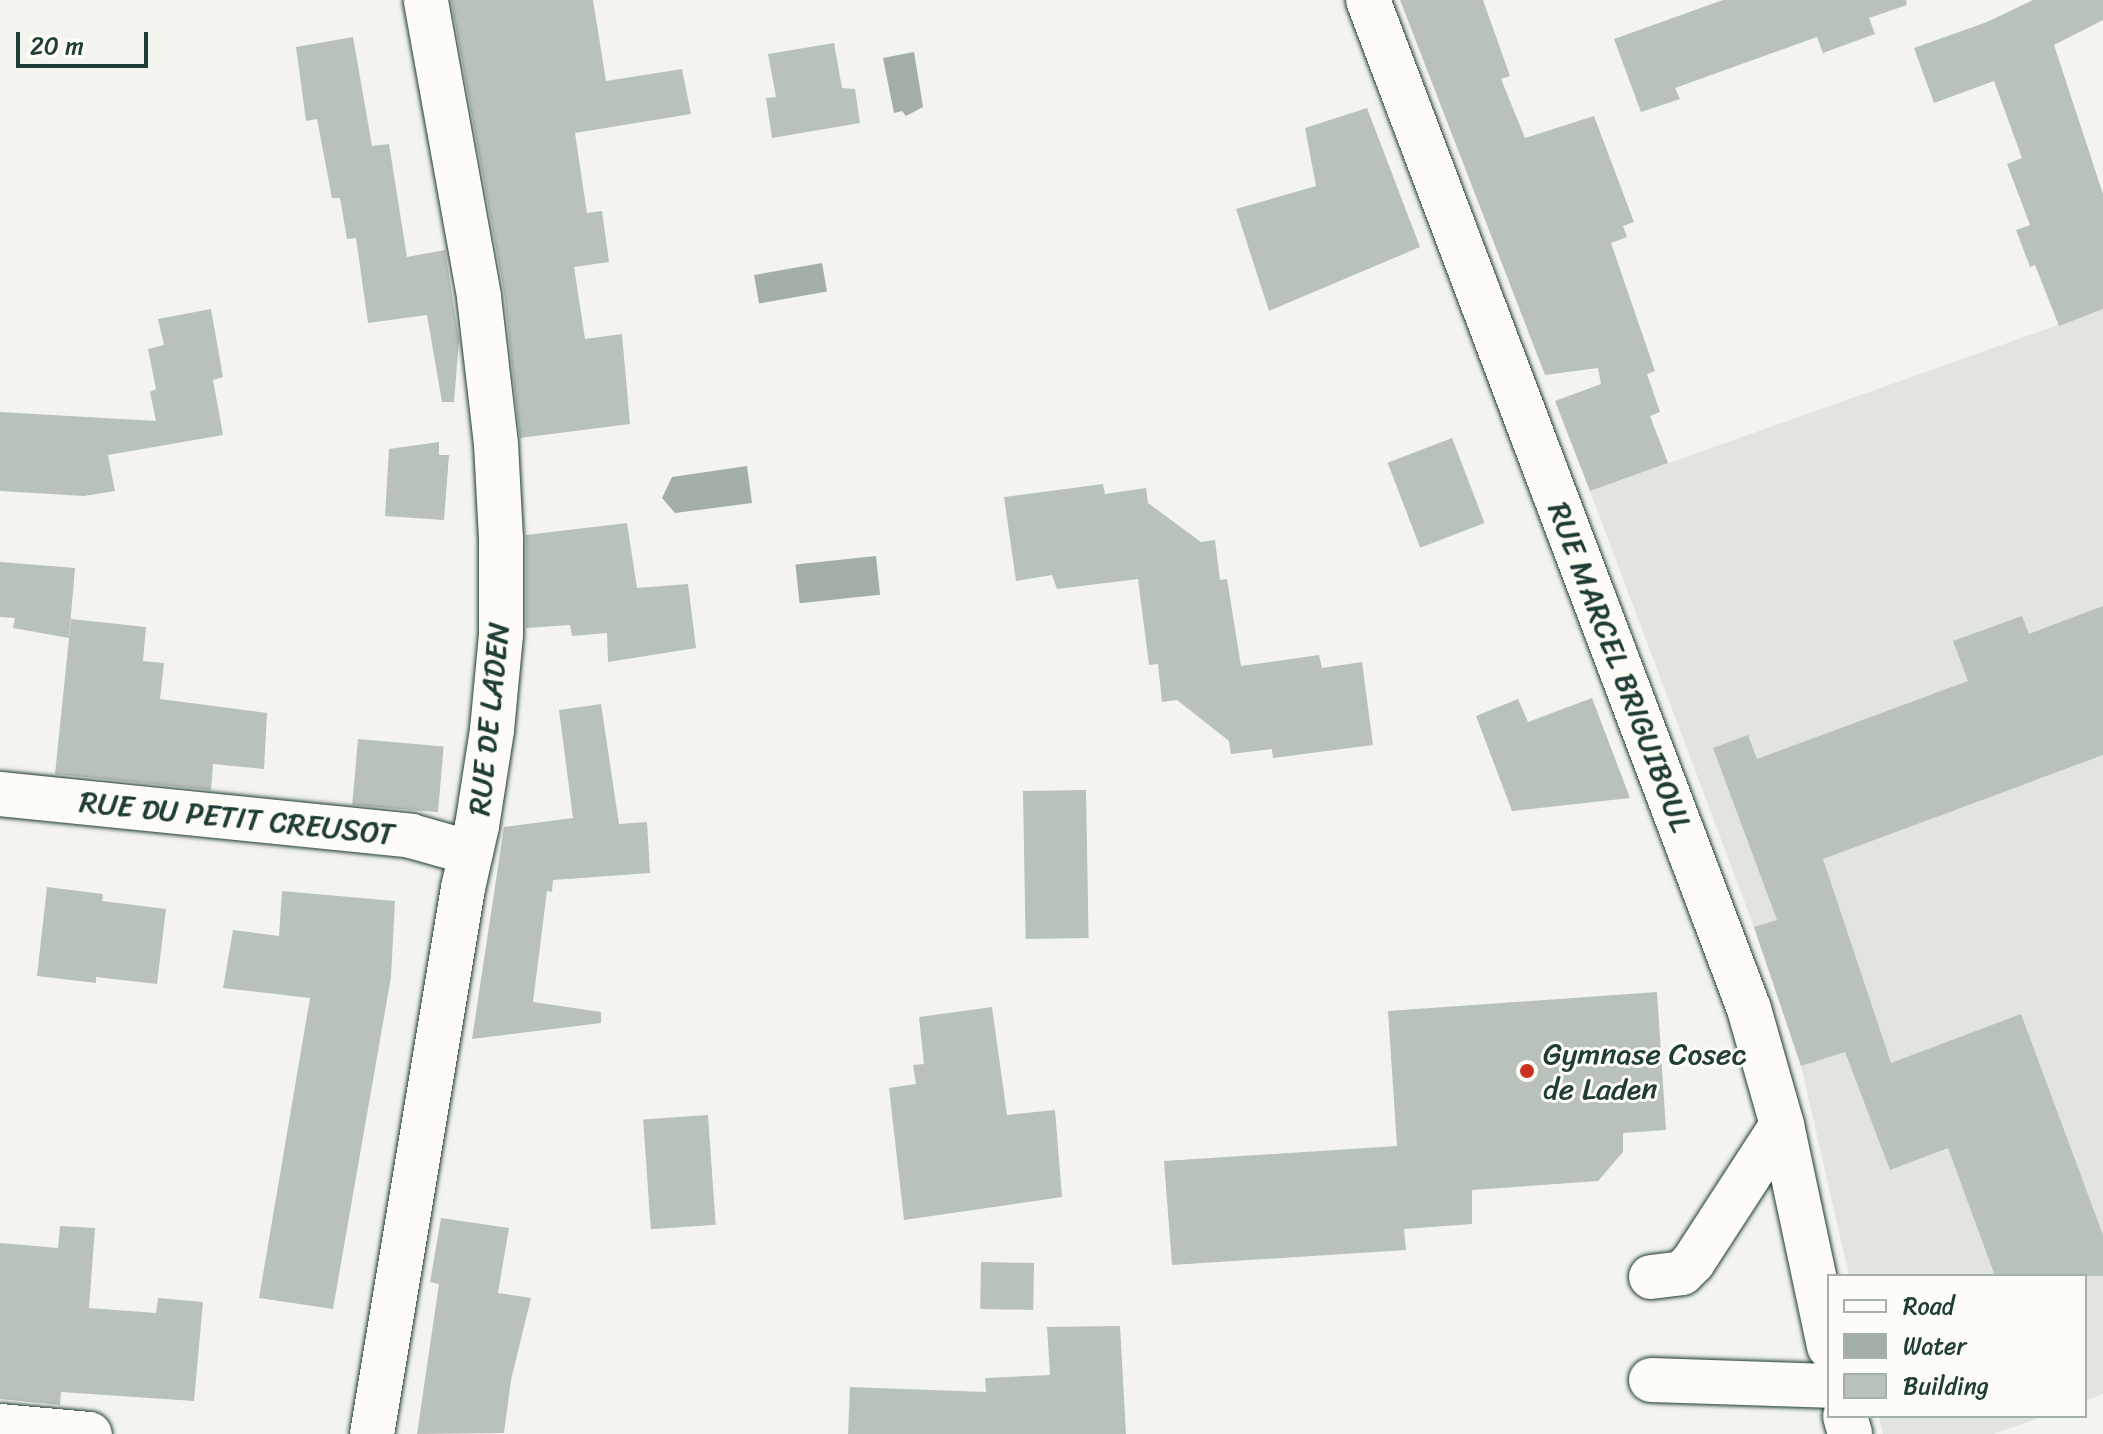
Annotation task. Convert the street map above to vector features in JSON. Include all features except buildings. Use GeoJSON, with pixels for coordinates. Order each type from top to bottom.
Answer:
{"type":"FeatureCollection","features":[{"type":"Feature","properties":{"kind":"street","name":"RUE DE LADEN"},"geometry":{"type":"LineString","coordinates":[[372,1434],[492,730],[501,635],[501,539],[496,444],[479,296],[426,0]]}},
{"type":"Feature","properties":{"kind":"street","name":"RUE MARCEL BRIGUIBOUL"},"geometry":{"type":"LineString","coordinates":[[1368,0],[1749,1009],[1782,1125],[1827,1338]]}},
{"type":"Feature","properties":{"kind":"street","name":"RUE DU PETIT CREUSOT"},"geometry":{"type":"LineString","coordinates":[[0,794],[411,836],[471,853]]}},
{"type":"Feature","properties":{"kind":"street"},"geometry":{"type":"LineString","coordinates":[[1651,1277],[1682,1273],[1693,1262],[1782,1125]]}},
{"type":"Feature","properties":{"kind":"street"},"geometry":{"type":"LineString","coordinates":[[1651,1380],[1827,1386]]}},
{"type":"Feature","properties":{"kind":"street"},"geometry":{"type":"LineString","coordinates":[[0,1426],[90,1434]]}},
{"type":"Feature","properties":{"kind":"shaded area"},"geometry":{"type":"Polygon","coordinates":[[[2103,309],[2103,1394],[2087,1400],[2087,1274],[1849,1274],[1801,1066],[1754,927],[1590,491],[2103,309]]]}},
{"type":"Feature","properties":{"kind":"shaded area"},"geometry":{"type":"Polygon","coordinates":[[[1879,1418],[2038,1418],[1994,1434],[1883,1434],[1879,1418]]]}},
{"type":"Feature","properties":{"kind":"water"},"geometry":{"type":"Polygon","coordinates":[[[914,52],[923,107],[906,116],[902,111],[894,113],[883,58],[914,52]]]}},
{"type":"Feature","properties":{"kind":"water"},"geometry":{"type":"Polygon","coordinates":[[[822,263],[827,292],[759,304],[754,275],[822,263]]]}},
{"type":"Feature","properties":{"kind":"water"},"geometry":{"type":"Polygon","coordinates":[[[747,466],[752,503],[675,513],[662,498],[672,477],[747,466]]]}},
{"type":"Feature","properties":{"kind":"water"},"geometry":{"type":"Polygon","coordinates":[[[876,556],[880,595],[800,603],[795,564],[876,556]]]}},
{"type":"Feature","properties":{"kind":"place","name":"Gymnase Cosec de Laden"},"geometry":{"type":"Point","coordinates":[1527,1071]}}]}
